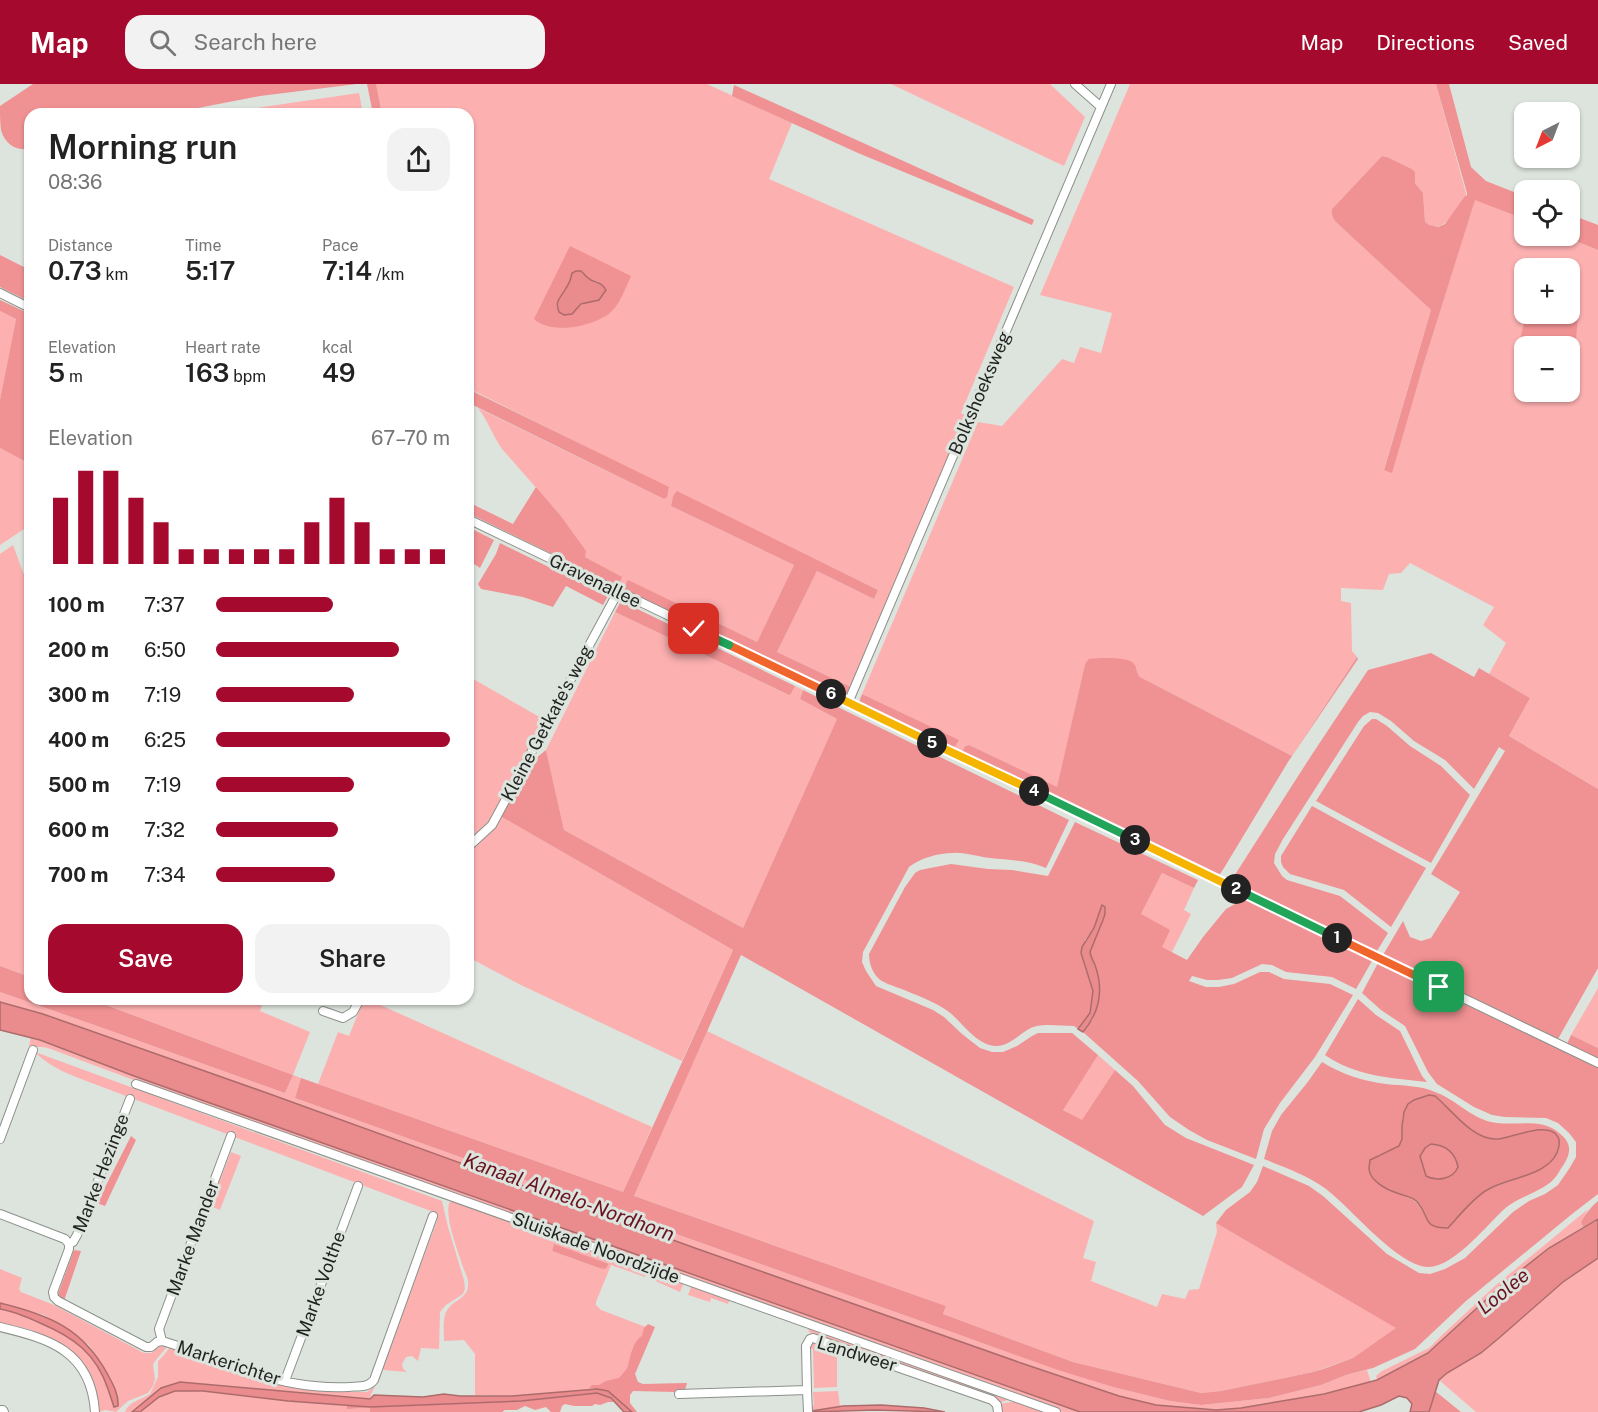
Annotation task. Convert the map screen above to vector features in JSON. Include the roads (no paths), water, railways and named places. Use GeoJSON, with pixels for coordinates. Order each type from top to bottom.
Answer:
{"type":"FeatureCollection","features":[{"type":"Feature","properties":{"kind":"street"},"geometry":{"type":"LineString","coordinates":[[1075,84],[1101,107]]}},
{"type":"Feature","properties":{"kind":"street","name":"Bolkshoeksweg"},"geometry":{"type":"LineString","coordinates":[[848,703],[1111,84]]}},
{"type":"Feature","properties":{"kind":"street"},"geometry":{"type":"LineString","coordinates":[[0,293],[24,305]]}},
{"type":"Feature","properties":{"kind":"street","name":"Gravenallee"},"geometry":{"type":"LineString","coordinates":[[474,522],[1598,1063]]}},
{"type":"Feature","properties":{"kind":"street","name":"Kleine Getkate's weg"},"geometry":{"type":"LineString","coordinates":[[474,842],[492,825],[618,592]]}},
{"type":"Feature","properties":{"kind":"street"},"geometry":{"type":"LineString","coordinates":[[323,1011],[343,1018],[353,1012],[357,1005]]}},
{"type":"Feature","properties":{"kind":"street"},"geometry":{"type":"LineString","coordinates":[[0,1139],[33,1050]]}},
{"type":"Feature","properties":{"kind":"street","name":"Sluiskade Noordzijde"},"geometry":{"type":"LineString","coordinates":[[136,1084],[1056,1412]]}},
{"type":"Feature","properties":{"kind":"street","name":"Marke Hezinge"},"geometry":{"type":"LineString","coordinates":[[69,1244],[75,1240],[130,1099]]}},
{"type":"Feature","properties":{"kind":"street","name":"Marke Mander"},"geometry":{"type":"LineString","coordinates":[[162,1341],[159,1329],[231,1136]]}},
{"type":"Feature","properties":{"kind":"street","name":"Marke Volthe"},"geometry":{"type":"LineString","coordinates":[[286,1382],[358,1186]]}},
{"type":"Feature","properties":{"kind":"street"},"geometry":{"type":"LineString","coordinates":[[0,1215],[65,1239],[69,1244]]}},
{"type":"Feature","properties":{"kind":"street","name":"Markerichter"},"geometry":{"type":"LineString","coordinates":[[69,1244],[69,1250],[53,1292],[54,1297],[146,1347],[162,1341],[239,1369],[286,1382],[339,1387],[366,1385],[372,1383],[433,1216]]}},
{"type":"Feature","properties":{"kind":"street"},"geometry":{"type":"LineString","coordinates":[[0,1327],[47,1340],[68,1352],[88,1379],[95,1412]]}},
{"type":"Feature","properties":{"kind":"street","name":"Landweer"},"geometry":{"type":"LineString","coordinates":[[807,1390],[806,1346],[810,1339],[818,1339],[992,1400],[997,1405],[998,1412]]}},
{"type":"Feature","properties":{"kind":"street"},"geometry":{"type":"LineString","coordinates":[[678,1394],[807,1390],[808,1412]]}},
{"type":"Feature","properties":{"kind":"water"},"geometry":{"type":"Polygon","coordinates":[[[581,271],[606,290],[599,300],[581,304],[572,314],[564,315],[559,312],[558,302],[572,273],[581,271]]]}},
{"type":"Feature","properties":{"kind":"water"},"geometry":{"type":"Polygon","coordinates":[[[1102,905],[1105,907],[1105,914],[1090,952],[1098,974],[1098,1001],[1093,1017],[1083,1032],[1078,1029],[1090,1013],[1093,991],[1081,953],[1082,947],[1094,928],[1102,905]]]}},
{"type":"Feature","properties":{"kind":"water","name":"Loolee"},"geometry":{"type":"Polygon","coordinates":[[[0,1002],[43,1014],[267,1093],[1024,1364],[1119,1396],[1156,1405],[1216,1410],[1241,1408],[1324,1394],[1377,1380],[1428,1353],[1502,1285],[1549,1248],[1598,1219],[1598,1258],[1563,1282],[1481,1353],[1439,1380],[1429,1412],[1410,1412],[1412,1404],[1407,1398],[1399,1396],[1359,1412],[1080,1412],[134,1076],[40,1040],[0,1030],[0,1002]]]}},
{"type":"Feature","properties":{"kind":"water"},"geometry":{"type":"Polygon","coordinates":[[[1429,1095],[1435,1096],[1472,1130],[1489,1138],[1498,1139],[1530,1131],[1547,1130],[1554,1132],[1558,1137],[1559,1146],[1549,1164],[1540,1170],[1487,1190],[1471,1202],[1448,1228],[1440,1228],[1430,1224],[1416,1201],[1380,1184],[1372,1177],[1369,1169],[1370,1160],[1399,1146],[1402,1139],[1404,1112],[1408,1104],[1429,1095]],[[1431,1144],[1425,1148],[1420,1156],[1426,1176],[1435,1179],[1449,1177],[1456,1171],[1457,1162],[1452,1153],[1431,1144]]]}},
{"type":"Feature","properties":{"kind":"water"},"geometry":{"type":"Polygon","coordinates":[[[0,1303],[49,1319],[76,1335],[98,1359],[108,1375],[117,1394],[118,1406],[114,1407],[103,1376],[97,1365],[82,1348],[52,1328],[20,1314],[0,1309],[0,1303]]]}},
{"type":"Feature","properties":{"kind":"water"},"geometry":{"type":"Polygon","coordinates":[[[180,1382],[370,1399],[374,1395],[512,1396],[597,1389],[608,1391],[632,1412],[624,1412],[611,1398],[597,1393],[521,1401],[370,1407],[288,1401],[203,1391],[175,1391],[159,1397],[140,1412],[132,1412],[161,1388],[180,1382]]]}},
{"type":"Feature","properties":{"kind":"water"},"geometry":{"type":"Polygon","coordinates":[[[881,1405],[945,1412],[875,1410],[812,1412],[843,1406],[881,1405]]]}},
{"type":"Feature","properties":{"kind":"water label","name":"Kanaal Almelo-Nordhorn"},"geometry":{"type":"Point","coordinates":[569,1197]}}]}
